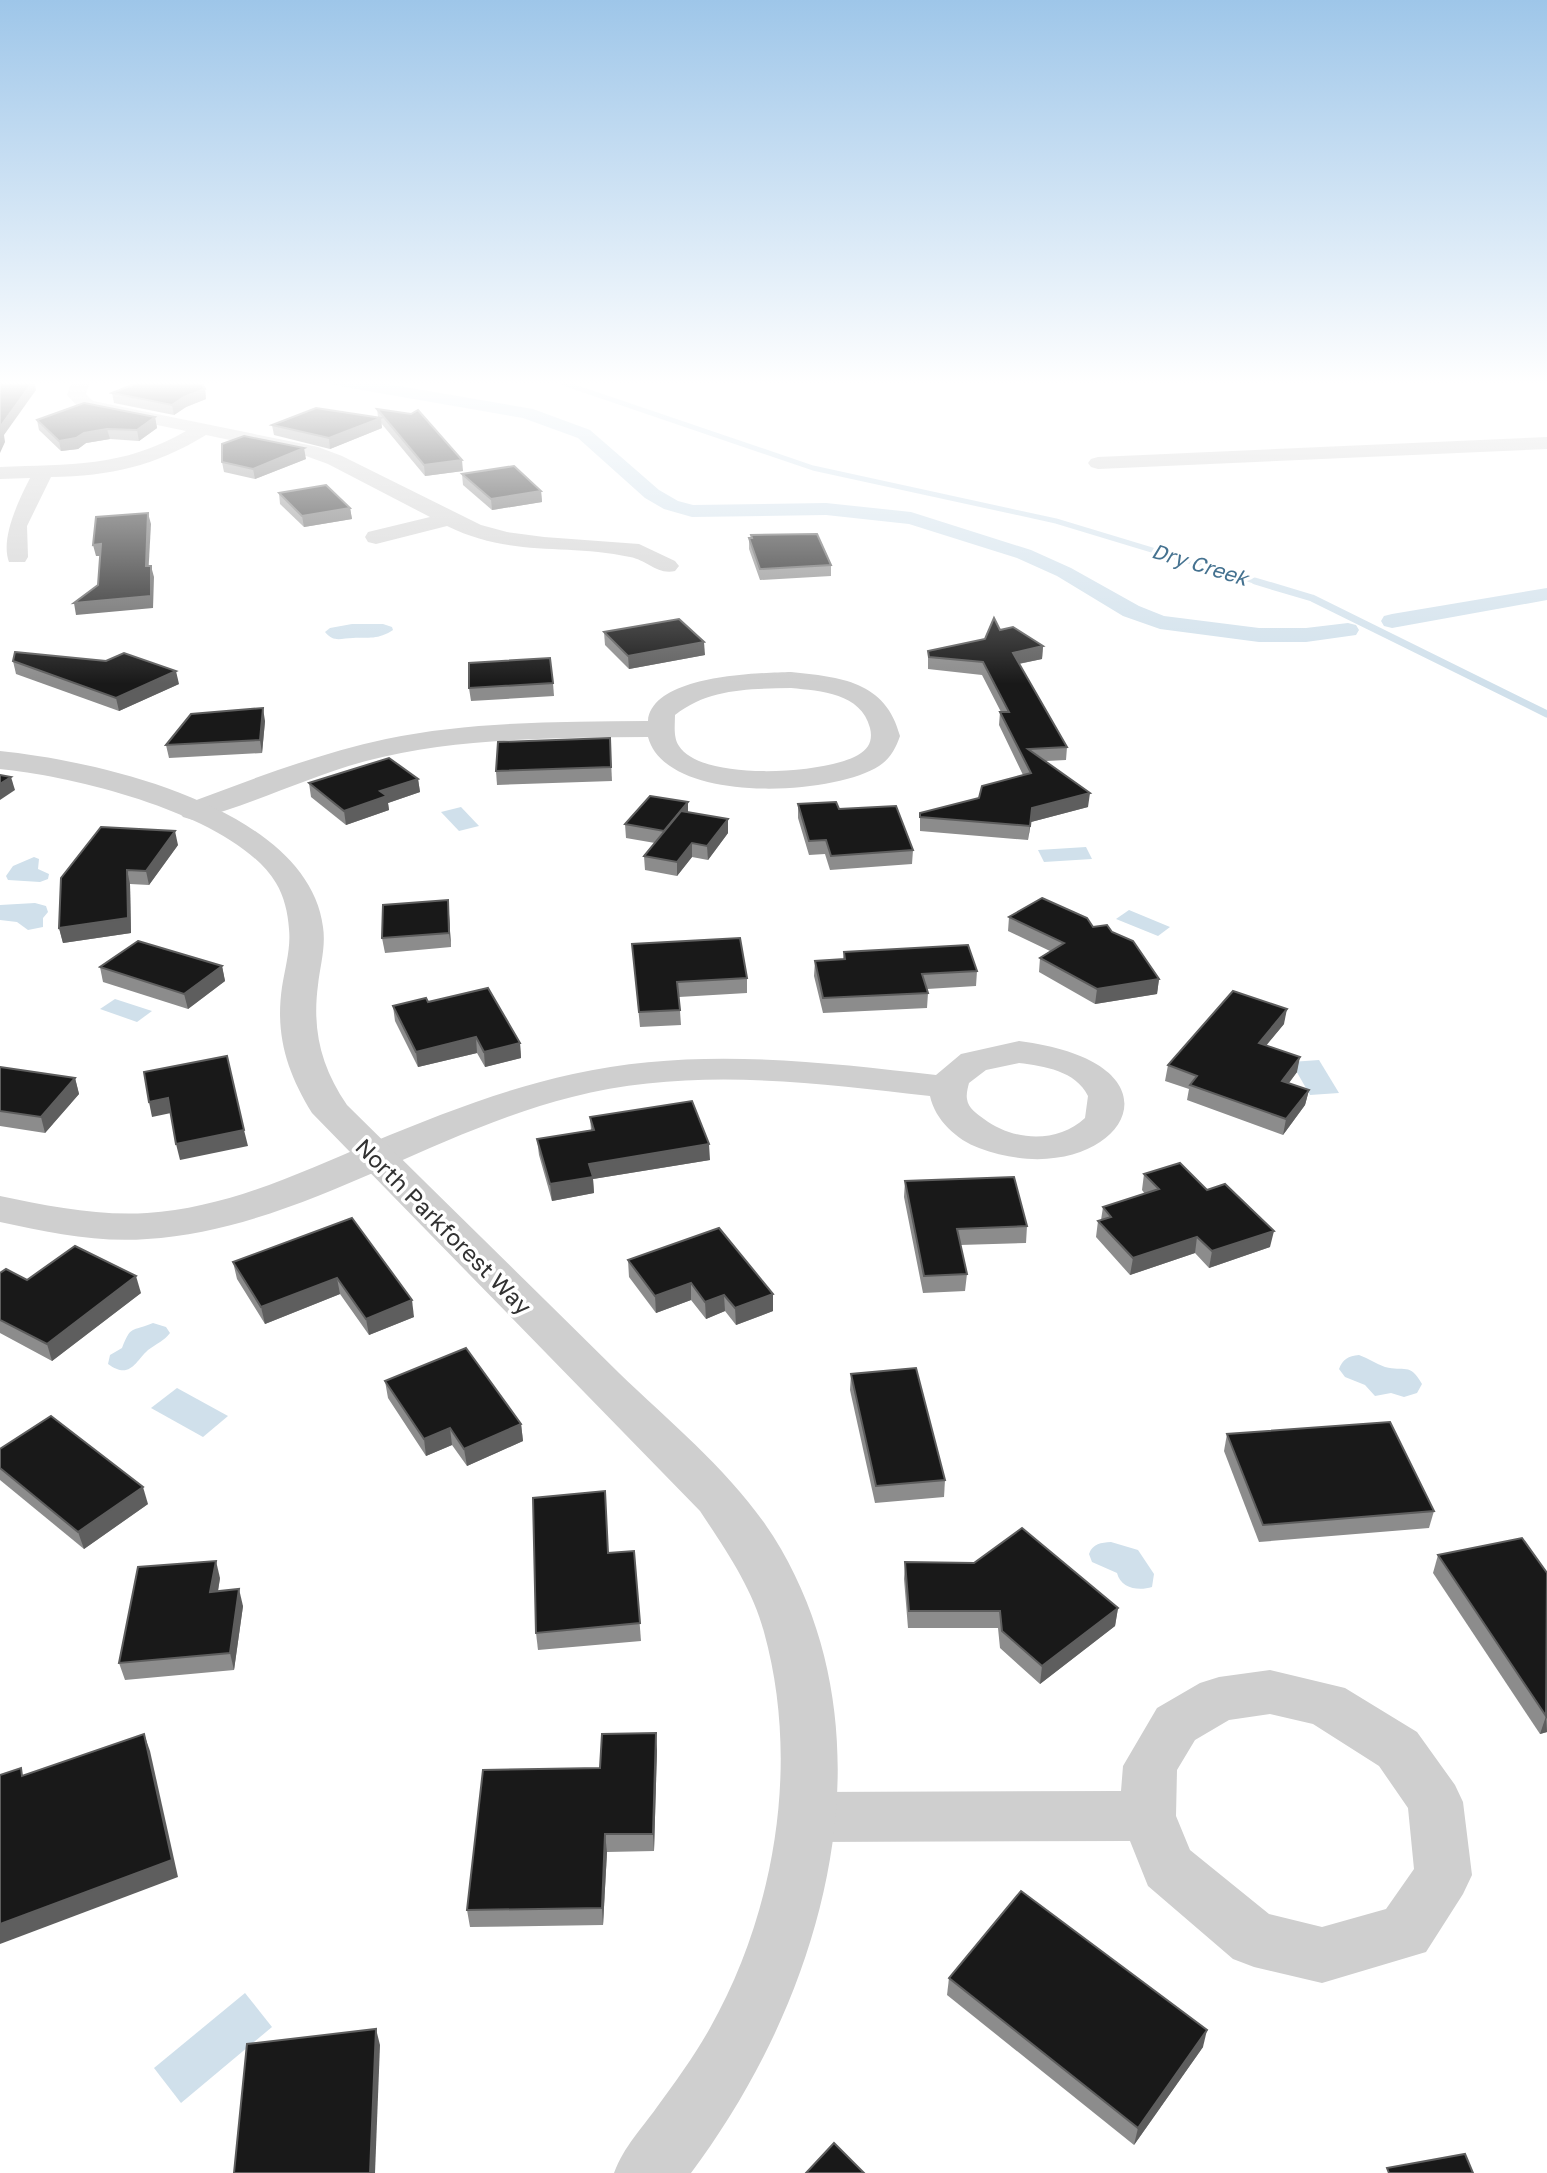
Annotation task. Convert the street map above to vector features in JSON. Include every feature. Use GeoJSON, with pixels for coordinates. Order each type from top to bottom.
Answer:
{"type":"FeatureCollection","features":[{"type":"Feature","properties":{"kind":"street"},"geometry":{"type":"LineString","coordinates":[[17,556],[16,526],[39,481]]}},
{"type":"Feature","properties":{"kind":"street"},"geometry":{"type":"LineString","coordinates":[[375,481],[472,530],[506,539],[639,551],[667,566]]}},
{"type":"Feature","properties":{"kind":"street"},"geometry":{"type":"LineString","coordinates":[[376,537],[447,519]]}},
{"type":"Feature","properties":{"kind":"street"},"geometry":{"type":"LineString","coordinates":[[790,680],[829,684],[861,695],[878,712],[886,736],[880,753],[849,769],[810,776],[762,779],[717,776],[680,763],[664,745],[661,729],[662,712],[678,698],[696,691],[738,682],[790,680]]}},
{"type":"Feature","properties":{"kind":"street"},"geometry":{"type":"LineString","coordinates":[[193,811],[319,765],[415,742],[521,730],[661,729]]}},
{"type":"Feature","properties":{"kind":"street","name":"North Parkforest Way"},"geometry":{"type":"LineString","coordinates":[[0,760],[92,773],[124,782],[193,811],[252,841],[276,861],[292,882],[302,905],[306,927],[295,1013],[299,1048],[312,1083],[332,1113],[658,1440],[691,1466],[721,1500],[751,1541],[777,1593],[796,1646],[811,1758],[809,1817],[799,1878],[781,1941],[754,2010],[720,2073],[674,2141],[648,2173]]}},
{"type":"Feature","properties":{"kind":"street"},"geometry":{"type":"LineString","coordinates":[[3,1213],[106,1227],[188,1222],[269,1200],[419,1136],[531,1097],[578,1084],[651,1072],[761,1068],[948,1087]]}},
{"type":"Feature","properties":{"kind":"street"},"geometry":{"type":"LineString","coordinates":[[1270,1692],[1282,1694],[1326,1704],[1398,1749],[1435,1802],[1443,1875],[1405,1932],[1322,1955],[1254,1939],[1168,1867],[1148,1816],[1150,1766],[1176,1724],[1219,1699],[1270,1692]]}},
{"type":"Feature","properties":{"kind":"street"},"geometry":{"type":"LineString","coordinates":[[809,1817],[1148,1816]]}},
{"type":"Feature","properties":{"kind":"shaded area"},"geometry":{"type":"Polygon","coordinates":[[[352,624],[383,624],[393,630],[378,637],[338,639],[331,638],[325,632],[330,628],[352,624]]]}},
{"type":"Feature","properties":{"kind":"shaded area"},"geometry":{"type":"Polygon","coordinates":[[[461,807],[479,826],[459,831],[441,812],[461,807]]]}},
{"type":"Feature","properties":{"kind":"shaded area"},"geometry":{"type":"Polygon","coordinates":[[[1086,847],[1092,859],[1044,862],[1038,850],[1086,847]]]}},
{"type":"Feature","properties":{"kind":"shaded area"},"geometry":{"type":"Polygon","coordinates":[[[34,857],[39,859],[38,869],[49,874],[48,879],[40,882],[8,880],[6,876],[13,866],[34,857]]]}},
{"type":"Feature","properties":{"kind":"shaded area"},"geometry":{"type":"Polygon","coordinates":[[[35,903],[46,906],[48,912],[43,918],[43,927],[28,930],[17,922],[0,920],[0,905],[35,903]]]}},
{"type":"Feature","properties":{"kind":"shaded area"},"geometry":{"type":"Polygon","coordinates":[[[1129,910],[1170,927],[1158,936],[1116,919],[1129,910]]]}},
{"type":"Feature","properties":{"kind":"shaded area"},"geometry":{"type":"Polygon","coordinates":[[[115,999],[152,1011],[137,1022],[100,1009],[115,999]]]}},
{"type":"Feature","properties":{"kind":"shaded area"},"geometry":{"type":"Polygon","coordinates":[[[1319,1060],[1339,1093],[1310,1095],[1291,1062],[1319,1060]]]}},
{"type":"Feature","properties":{"kind":"shaded area"},"geometry":{"type":"Polygon","coordinates":[[[153,1323],[166,1327],[170,1333],[127,1370],[108,1364],[110,1355],[122,1348],[130,1332],[153,1323]]]}},
{"type":"Feature","properties":{"kind":"shaded area"},"geometry":{"type":"Polygon","coordinates":[[[1359,1355],[1385,1367],[1410,1370],[1422,1384],[1417,1393],[1404,1397],[1391,1393],[1375,1396],[1365,1385],[1345,1377],[1339,1369],[1346,1359],[1359,1355]]]}},
{"type":"Feature","properties":{"kind":"shaded area"},"geometry":{"type":"Polygon","coordinates":[[[177,1388],[228,1416],[203,1437],[151,1408],[177,1388]]]}},
{"type":"Feature","properties":{"kind":"shaded area"},"geometry":{"type":"Polygon","coordinates":[[[1111,1542],[1138,1550],[1154,1574],[1152,1587],[1142,1589],[1126,1586],[1117,1573],[1092,1562],[1089,1554],[1093,1548],[1101,1543],[1111,1542]]]}},
{"type":"Feature","properties":{"kind":"shaded area"},"geometry":{"type":"Polygon","coordinates":[[[245,1993],[272,2027],[181,2103],[154,2068],[245,1993]]]}},
{"type":"Feature","properties":{"kind":"building"},"geometry":{"type":"Polygon","coordinates":[[[471,481],[531,481],[541,491],[491,499],[471,481]]]}},
{"type":"Feature","properties":{"kind":"building"},"geometry":{"type":"Polygon","coordinates":[[[326,485],[350,508],[302,516],[279,493],[326,485]]]}},
{"type":"Feature","properties":{"kind":"building"},"geometry":{"type":"Polygon","coordinates":[[[148,513],[146,566],[151,566],[151,596],[74,603],[98,585],[101,544],[93,545],[96,517],[148,513]]]}},
{"type":"Feature","properties":{"kind":"building"},"geometry":{"type":"Polygon","coordinates":[[[817,534],[831,565],[760,569],[749,538],[752,538],[751,535],[817,534]]]}},
{"type":"Feature","properties":{"kind":"building"},"geometry":{"type":"Polygon","coordinates":[[[994,618],[1000,630],[1013,627],[1043,646],[1013,653],[1067,747],[1028,749],[1090,793],[1032,808],[1030,826],[920,817],[920,813],[979,798],[982,786],[1031,773],[1000,712],[1009,712],[983,662],[929,657],[928,651],[985,639],[994,618]]]}},
{"type":"Feature","properties":{"kind":"building"},"geometry":{"type":"Polygon","coordinates":[[[679,619],[704,642],[628,656],[604,632],[679,619]]]}},
{"type":"Feature","properties":{"kind":"building"},"geometry":{"type":"Polygon","coordinates":[[[15,652],[106,661],[124,653],[176,671],[116,698],[13,661],[15,652]]]}},
{"type":"Feature","properties":{"kind":"building"},"geometry":{"type":"Polygon","coordinates":[[[550,658],[553,683],[469,688],[469,663],[550,658]]]}},
{"type":"Feature","properties":{"kind":"building"},"geometry":{"type":"Polygon","coordinates":[[[263,708],[260,740],[166,745],[191,714],[263,708]]]}},
{"type":"Feature","properties":{"kind":"building"},"geometry":{"type":"Polygon","coordinates":[[[610,738],[611,767],[496,771],[498,742],[610,738]]]}},
{"type":"Feature","properties":{"kind":"building"},"geometry":{"type":"Polygon","coordinates":[[[389,758],[418,779],[380,791],[387,796],[344,811],[309,783],[389,758]]]}},
{"type":"Feature","properties":{"kind":"building"},"geometry":{"type":"Polygon","coordinates":[[[0,775],[11,777],[0,784],[0,775]]]}},
{"type":"Feature","properties":{"kind":"building"},"geometry":{"type":"Polygon","coordinates":[[[650,796],[688,802],[664,831],[625,824],[650,796]]]}},
{"type":"Feature","properties":{"kind":"building"},"geometry":{"type":"Polygon","coordinates":[[[836,802],[839,809],[896,806],[913,850],[831,856],[826,840],[809,841],[798,804],[836,802]]]}},
{"type":"Feature","properties":{"kind":"building"},"geometry":{"type":"Polygon","coordinates":[[[681,811],[728,819],[707,846],[692,843],[677,862],[644,856],[681,811]]]}},
{"type":"Feature","properties":{"kind":"building"},"geometry":{"type":"Polygon","coordinates":[[[101,827],[175,831],[146,871],[127,870],[128,918],[59,928],[61,878],[101,827]]]}},
{"type":"Feature","properties":{"kind":"building"},"geometry":{"type":"Polygon","coordinates":[[[1042,898],[1087,918],[1093,927],[1107,925],[1112,932],[1133,941],[1159,979],[1097,989],[1040,958],[1064,943],[1009,917],[1042,898]]]}},
{"type":"Feature","properties":{"kind":"building"},"geometry":{"type":"Polygon","coordinates":[[[448,900],[449,933],[382,938],[383,905],[448,900]]]}},
{"type":"Feature","properties":{"kind":"building"},"geometry":{"type":"Polygon","coordinates":[[[740,938],[747,978],[677,982],[680,1010],[639,1012],[632,944],[740,938]]]}},
{"type":"Feature","properties":{"kind":"building"},"geometry":{"type":"Polygon","coordinates":[[[138,941],[222,966],[184,994],[100,967],[138,941]]]}},
{"type":"Feature","properties":{"kind":"building"},"geometry":{"type":"Polygon","coordinates":[[[968,945],[977,971],[922,974],[928,993],[823,998],[815,961],[845,959],[844,952],[968,945]]]}},
{"type":"Feature","properties":{"kind":"building"},"geometry":{"type":"Polygon","coordinates":[[[488,988],[520,1043],[484,1052],[476,1037],[416,1052],[393,1006],[426,998],[428,1002],[488,988]]]}},
{"type":"Feature","properties":{"kind":"building"},"geometry":{"type":"Polygon","coordinates":[[[1233,991],[1287,1009],[1259,1043],[1300,1057],[1282,1081],[1309,1090],[1286,1119],[1190,1085],[1197,1076],[1168,1065],[1233,991]]]}},
{"type":"Feature","properties":{"kind":"building"},"geometry":{"type":"Polygon","coordinates":[[[227,1056],[244,1130],[176,1144],[168,1098],[149,1102],[144,1072],[227,1056]]]}},
{"type":"Feature","properties":{"kind":"building"},"geometry":{"type":"Polygon","coordinates":[[[0,1067],[75,1078],[41,1117],[0,1111],[0,1067]]]}},
{"type":"Feature","properties":{"kind":"building"},"geometry":{"type":"Polygon","coordinates":[[[692,1101],[709,1144],[589,1164],[593,1177],[550,1184],[537,1139],[594,1130],[590,1117],[692,1101]]]}},
{"type":"Feature","properties":{"kind":"building"},"geometry":{"type":"Polygon","coordinates":[[[1180,1163],[1207,1190],[1225,1184],[1274,1231],[1212,1251],[1197,1237],[1133,1258],[1098,1221],[1111,1217],[1103,1207],[1159,1189],[1144,1174],[1180,1163]]]}},
{"type":"Feature","properties":{"kind":"building"},"geometry":{"type":"Polygon","coordinates":[[[1014,1177],[1027,1226],[957,1229],[967,1274],[924,1276],[905,1181],[1014,1177]]]}},
{"type":"Feature","properties":{"kind":"building"},"geometry":{"type":"Polygon","coordinates":[[[352,1218],[412,1300],[366,1319],[337,1278],[261,1307],[233,1262],[352,1218]]]}},
{"type":"Feature","properties":{"kind":"building"},"geometry":{"type":"Polygon","coordinates":[[[719,1228],[773,1294],[735,1308],[724,1295],[705,1302],[691,1283],[655,1296],[628,1260],[719,1228]]]}},
{"type":"Feature","properties":{"kind":"building"},"geometry":{"type":"Polygon","coordinates":[[[75,1246],[136,1276],[47,1344],[0,1320],[0,1273],[6,1269],[27,1280],[75,1246]]]}},
{"type":"Feature","properties":{"kind":"building"},"geometry":{"type":"Polygon","coordinates":[[[466,1348],[521,1424],[464,1449],[450,1428],[424,1439],[385,1381],[466,1348]]]}},
{"type":"Feature","properties":{"kind":"building"},"geometry":{"type":"Polygon","coordinates":[[[916,1368],[945,1480],[876,1486],[851,1374],[916,1368]]]}},
{"type":"Feature","properties":{"kind":"building"},"geometry":{"type":"Polygon","coordinates":[[[51,1416],[143,1487],[78,1532],[0,1468],[0,1449],[51,1416]]]}},
{"type":"Feature","properties":{"kind":"building"},"geometry":{"type":"Polygon","coordinates":[[[1390,1422],[1434,1511],[1263,1525],[1227,1434],[1390,1422]]]}},
{"type":"Feature","properties":{"kind":"building"},"geometry":{"type":"Polygon","coordinates":[[[605,1491],[608,1553],[634,1551],[640,1623],[536,1633],[533,1498],[605,1491]]]}},
{"type":"Feature","properties":{"kind":"building"},"geometry":{"type":"Polygon","coordinates":[[[1022,1528],[1118,1608],[1042,1666],[1002,1631],[1000,1611],[909,1611],[905,1562],[974,1563],[1022,1528]]]}},
{"type":"Feature","properties":{"kind":"building"},"geometry":{"type":"Polygon","coordinates":[[[1522,1538],[1547,1573],[1546,1716],[1438,1555],[1522,1538]]]}},
{"type":"Feature","properties":{"kind":"building"},"geometry":{"type":"Polygon","coordinates":[[[216,1561],[210,1592],[239,1589],[230,1653],[119,1663],[138,1567],[216,1561]]]}},
{"type":"Feature","properties":{"kind":"building"},"geometry":{"type":"Polygon","coordinates":[[[656,1733],[653,1834],[605,1834],[602,1908],[467,1910],[483,1770],[600,1768],[602,1734],[656,1733]]]}},
{"type":"Feature","properties":{"kind":"building"},"geometry":{"type":"Polygon","coordinates":[[[144,1734],[172,1860],[0,1924],[0,1775],[21,1768],[22,1776],[144,1734]]]}},
{"type":"Feature","properties":{"kind":"building"},"geometry":{"type":"Polygon","coordinates":[[[1021,1891],[1207,2030],[1138,2128],[949,1978],[1021,1891]]]}},
{"type":"Feature","properties":{"kind":"building"},"geometry":{"type":"Polygon","coordinates":[[[376,2029],[370,2173],[234,2173],[247,2044],[376,2029]]]}},
{"type":"Feature","properties":{"kind":"building"},"geometry":{"type":"Polygon","coordinates":[[[834,2143],[864,2173],[806,2173],[834,2143]]]}},
{"type":"Feature","properties":{"kind":"building"},"geometry":{"type":"Polygon","coordinates":[[[1465,2154],[1473,2173],[1389,2173],[1387,2168],[1465,2154]]]}},
{"type":"Feature","properties":{"kind":"waterway"},"geometry":{"type":"LineString","coordinates":[[638,481],[671,505],[692,511],[826,509],[911,518],[1024,554],[1064,572],[1131,611],[1160,622],[1259,635],[1306,635],[1348,630]]}},
{"type":"Feature","properties":{"kind":"waterway","name":"Dry Creek"},"geometry":{"type":"LineString","coordinates":[[874,481],[1056,521],[1261,583]]}},
{"type":"Feature","properties":{"kind":"waterway","name":"Dry Creek"},"geometry":{"type":"LineString","coordinates":[[1255,581],[1312,598],[1547,714]]}},
{"type":"Feature","properties":{"kind":"waterway"},"geometry":{"type":"LineString","coordinates":[[1392,621],[1547,594]]}}]}
